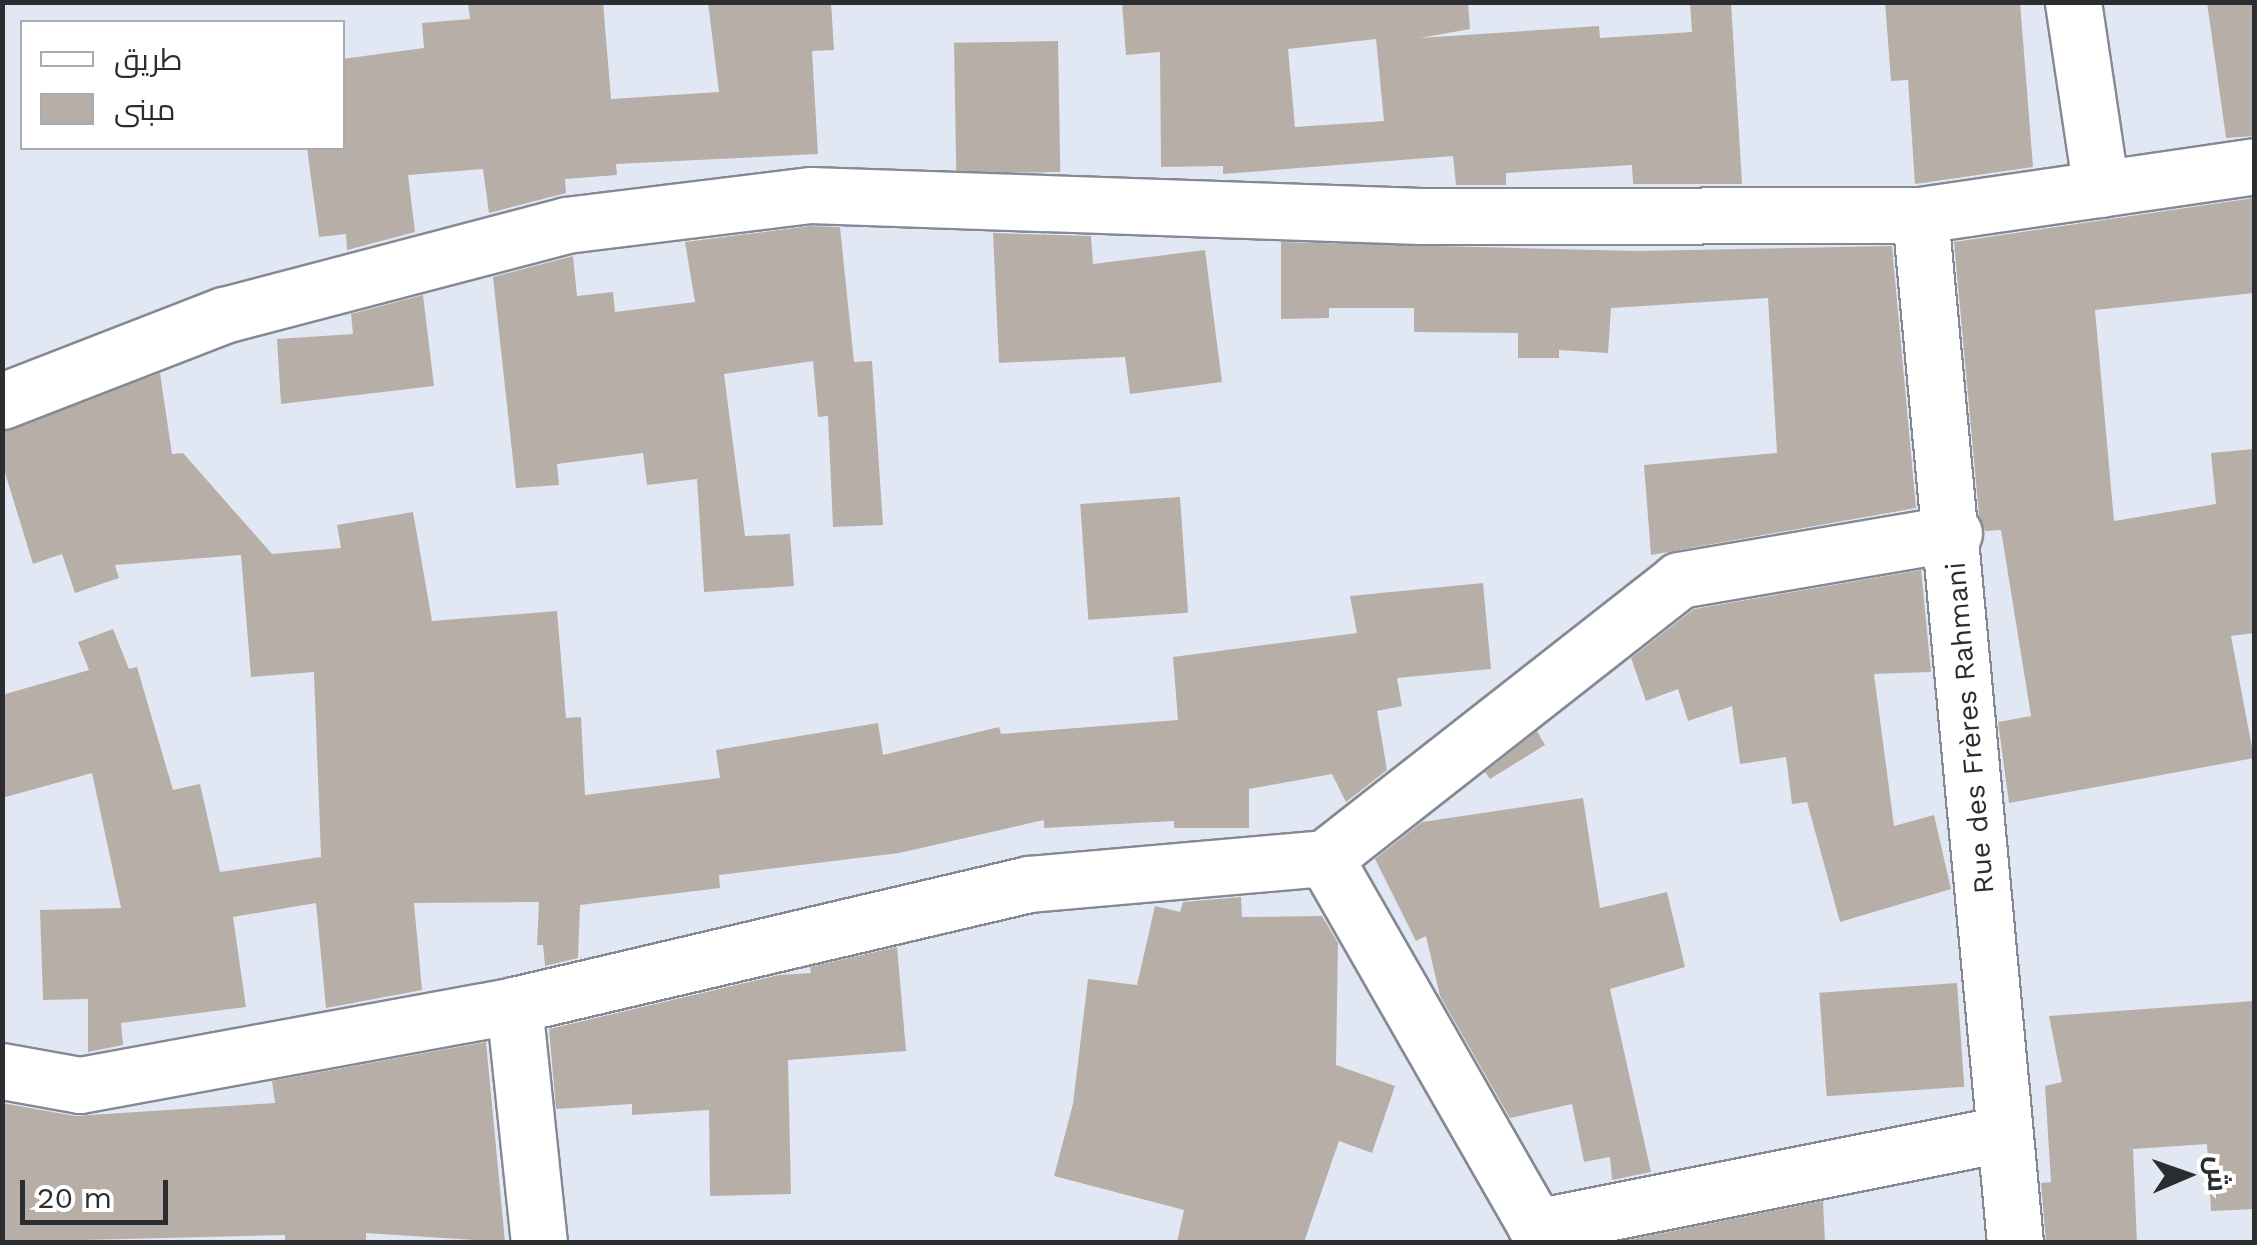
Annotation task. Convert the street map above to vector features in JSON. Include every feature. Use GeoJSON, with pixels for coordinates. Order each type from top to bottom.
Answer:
{"type":"FeatureCollection","features":[{"type":"Feature","properties":{"kind":"street"},"geometry":{"type":"LineString","coordinates":[[2072,2],[2100,188]]}},
{"type":"Feature","properties":{"kind":"street"},"geometry":{"type":"LineString","coordinates":[[2,400],[224,315],[566,225],[810,196],[1421,216],[1920,215],[2254,166]]}},
{"type":"Feature","properties":{"kind":"street","name":"Rue des Frères Rahmani"},"geometry":{"type":"LineString","coordinates":[[1920,215],[1954,533],[2015,1242]]}},
{"type":"Feature","properties":{"kind":"street"},"geometry":{"type":"LineString","coordinates":[[2,1071],[80,1085],[514,1005],[1030,884],[1325,858],[1680,580],[1954,533]]}},
{"type":"Feature","properties":{"kind":"street"},"geometry":{"type":"LineString","coordinates":[[1325,858],[1536,1227],[2006,1133]]}},
{"type":"Feature","properties":{"kind":"street"},"geometry":{"type":"LineString","coordinates":[[514,1005],[540,1242]]}},
{"type":"Feature","properties":{"kind":"building"},"geometry":{"type":"Polygon","coordinates":[[[468,2],[603,2],[611,99],[719,92],[708,2],[831,2],[834,50],[812,51],[818,154],[616,164],[617,175],[565,179],[566,193],[489,213],[483,169],[408,175],[415,232],[347,250],[346,234],[319,237],[307,150],[345,150],[345,59],[424,48],[422,23],[470,19],[468,2]]]}},
{"type":"Feature","properties":{"kind":"building"},"geometry":{"type":"Polygon","coordinates":[[[1122,2],[1468,2],[1470,29],[1420,38],[1599,26],[1600,38],[1692,32],[1690,2],[1731,2],[1742,184],[1633,184],[1632,165],[1506,173],[1506,185],[1456,185],[1453,156],[1223,174],[1223,166],[1161,167],[1160,52],[1126,55],[1122,2]],[[1376,39],[1288,49],[1295,127],[1384,121],[1376,39]]]}},
{"type":"Feature","properties":{"kind":"building"},"geometry":{"type":"Polygon","coordinates":[[[1885,2],[2020,2],[2033,167],[1915,184],[1908,80],[1891,81],[1885,2]]]}},
{"type":"Feature","properties":{"kind":"building"},"geometry":{"type":"Polygon","coordinates":[[[2207,2],[2254,2],[2254,136],[2226,138],[2207,2]]]}},
{"type":"Feature","properties":{"kind":"building"},"geometry":{"type":"Polygon","coordinates":[[[1058,41],[1060,172],[956,174],[954,43],[1058,41]]]}},
{"type":"Feature","properties":{"kind":"building"},"geometry":{"type":"Polygon","coordinates":[[[2254,198],[2254,293],[2095,310],[2114,521],[2216,504],[2211,453],[2254,449],[2254,633],[2231,636],[2254,758],[2009,803],[1998,722],[2031,716],[2001,530],[1985,531],[1979,515],[1954,242],[2254,198]]]}},
{"type":"Feature","properties":{"kind":"building"},"geometry":{"type":"Polygon","coordinates":[[[811,226],[840,227],[854,362],[872,361],[883,525],[833,527],[828,416],[818,417],[813,361],[724,374],[745,536],[790,534],[794,586],[704,592],[697,479],[647,485],[643,453],[557,464],[559,485],[516,488],[493,277],[573,256],[577,296],[613,292],[615,312],[695,302],[685,242],[811,226]]]}},
{"type":"Feature","properties":{"kind":"building"},"geometry":{"type":"Polygon","coordinates":[[[993,233],[1091,236],[1093,264],[1205,250],[1222,382],[1130,394],[1125,357],[999,363],[993,233]]]}},
{"type":"Feature","properties":{"kind":"building"},"geometry":{"type":"Polygon","coordinates":[[[1281,242],[1638,251],[1892,246],[1916,508],[1651,555],[1644,465],[1777,453],[1768,298],[1611,308],[1608,353],[1559,350],[1559,358],[1518,358],[1518,333],[1414,332],[1414,308],[1329,308],[1329,318],[1281,319],[1281,242]]]}},
{"type":"Feature","properties":{"kind":"building"},"geometry":{"type":"Polygon","coordinates":[[[423,295],[434,386],[281,404],[277,339],[353,334],[351,314],[423,295]]]}},
{"type":"Feature","properties":{"kind":"building"},"geometry":{"type":"Polygon","coordinates":[[[160,373],[172,454],[183,453],[272,554],[341,548],[337,525],[413,512],[432,621],[557,611],[566,718],[581,717],[585,795],[720,778],[716,750],[878,723],[883,755],[999,727],[1001,734],[1178,720],[1173,657],[1357,633],[1350,596],[1483,583],[1491,669],[1397,678],[1402,706],[1377,711],[1387,770],[1346,802],[1332,774],[1249,789],[1249,828],[1174,828],[1174,821],[1044,828],[1044,820],[899,853],[719,875],[720,888],[580,905],[578,958],[545,966],[543,945],[537,945],[539,902],[414,903],[422,990],[326,1008],[316,903],[233,917],[246,1007],[121,1023],[123,1045],[88,1052],[88,999],[43,1000],[40,910],[121,908],[92,773],[2,798],[2,695],[89,670],[78,642],[113,629],[129,669],[137,667],[173,790],[200,784],[220,872],[321,857],[314,672],[251,677],[241,555],[115,565],[119,578],[75,593],[62,554],[33,564],[2,463],[2,432],[160,373]]]}},
{"type":"Feature","properties":{"kind":"building"},"geometry":{"type":"Polygon","coordinates":[[[1180,497],[1188,613],[1088,620],[1080,504],[1180,497]]]}},
{"type":"Feature","properties":{"kind":"building"},"geometry":{"type":"Polygon","coordinates":[[[1921,570],[1931,672],[1874,674],[1894,826],[1934,815],[1951,889],[1840,922],[1807,802],[1792,804],[1786,757],[1740,764],[1732,706],[1688,721],[1678,689],[1646,701],[1631,658],[1694,609],[1921,570]]]}},
{"type":"Feature","properties":{"kind":"building"},"geometry":{"type":"Polygon","coordinates":[[[1537,731],[1545,745],[1490,779],[1485,772],[1537,731]]]}},
{"type":"Feature","properties":{"kind":"building"},"geometry":{"type":"Polygon","coordinates":[[[1583,798],[1600,908],[1667,892],[1685,967],[1610,989],[1651,1172],[1612,1180],[1610,1157],[1584,1162],[1572,1104],[1510,1118],[1440,996],[1426,936],[1416,941],[1375,859],[1422,822],[1583,798]]]}},
{"type":"Feature","properties":{"kind":"building"},"geometry":{"type":"Polygon","coordinates":[[[1241,897],[1242,917],[1322,916],[1338,943],[1336,1065],[1395,1086],[1372,1153],[1339,1141],[1304,1242],[1177,1242],[1184,1210],[1054,1176],[1073,1104],[1088,979],[1137,985],[1155,906],[1180,912],[1183,902],[1241,897]]]}},
{"type":"Feature","properties":{"kind":"building"},"geometry":{"type":"Polygon","coordinates":[[[897,947],[906,1051],[788,1060],[791,1194],[710,1196],[709,1110],[632,1115],[632,1104],[556,1109],[549,1029],[779,975],[811,973],[810,967],[897,947]]]}},
{"type":"Feature","properties":{"kind":"building"},"geometry":{"type":"Polygon","coordinates":[[[1957,983],[1964,1087],[1827,1096],[1819,993],[1957,983]]]}},
{"type":"Feature","properties":{"kind":"building"},"geometry":{"type":"Polygon","coordinates":[[[2254,1001],[2254,1209],[2211,1211],[2207,1144],[2133,1149],[2137,1242],[2046,1242],[2041,1183],[2051,1182],[2045,1086],[2062,1082],[2049,1016],[2254,1001]]]}},
{"type":"Feature","properties":{"kind":"building"},"geometry":{"type":"Polygon","coordinates":[[[486,1042],[505,1242],[366,1233],[366,1242],[285,1242],[285,1235],[2,1242],[2,1103],[75,1116],[275,1103],[272,1081],[486,1042]]]}},
{"type":"Feature","properties":{"kind":"building"},"geometry":{"type":"Polygon","coordinates":[[[1823,1201],[1825,1242],[1618,1242],[1823,1201]]]}}]}
